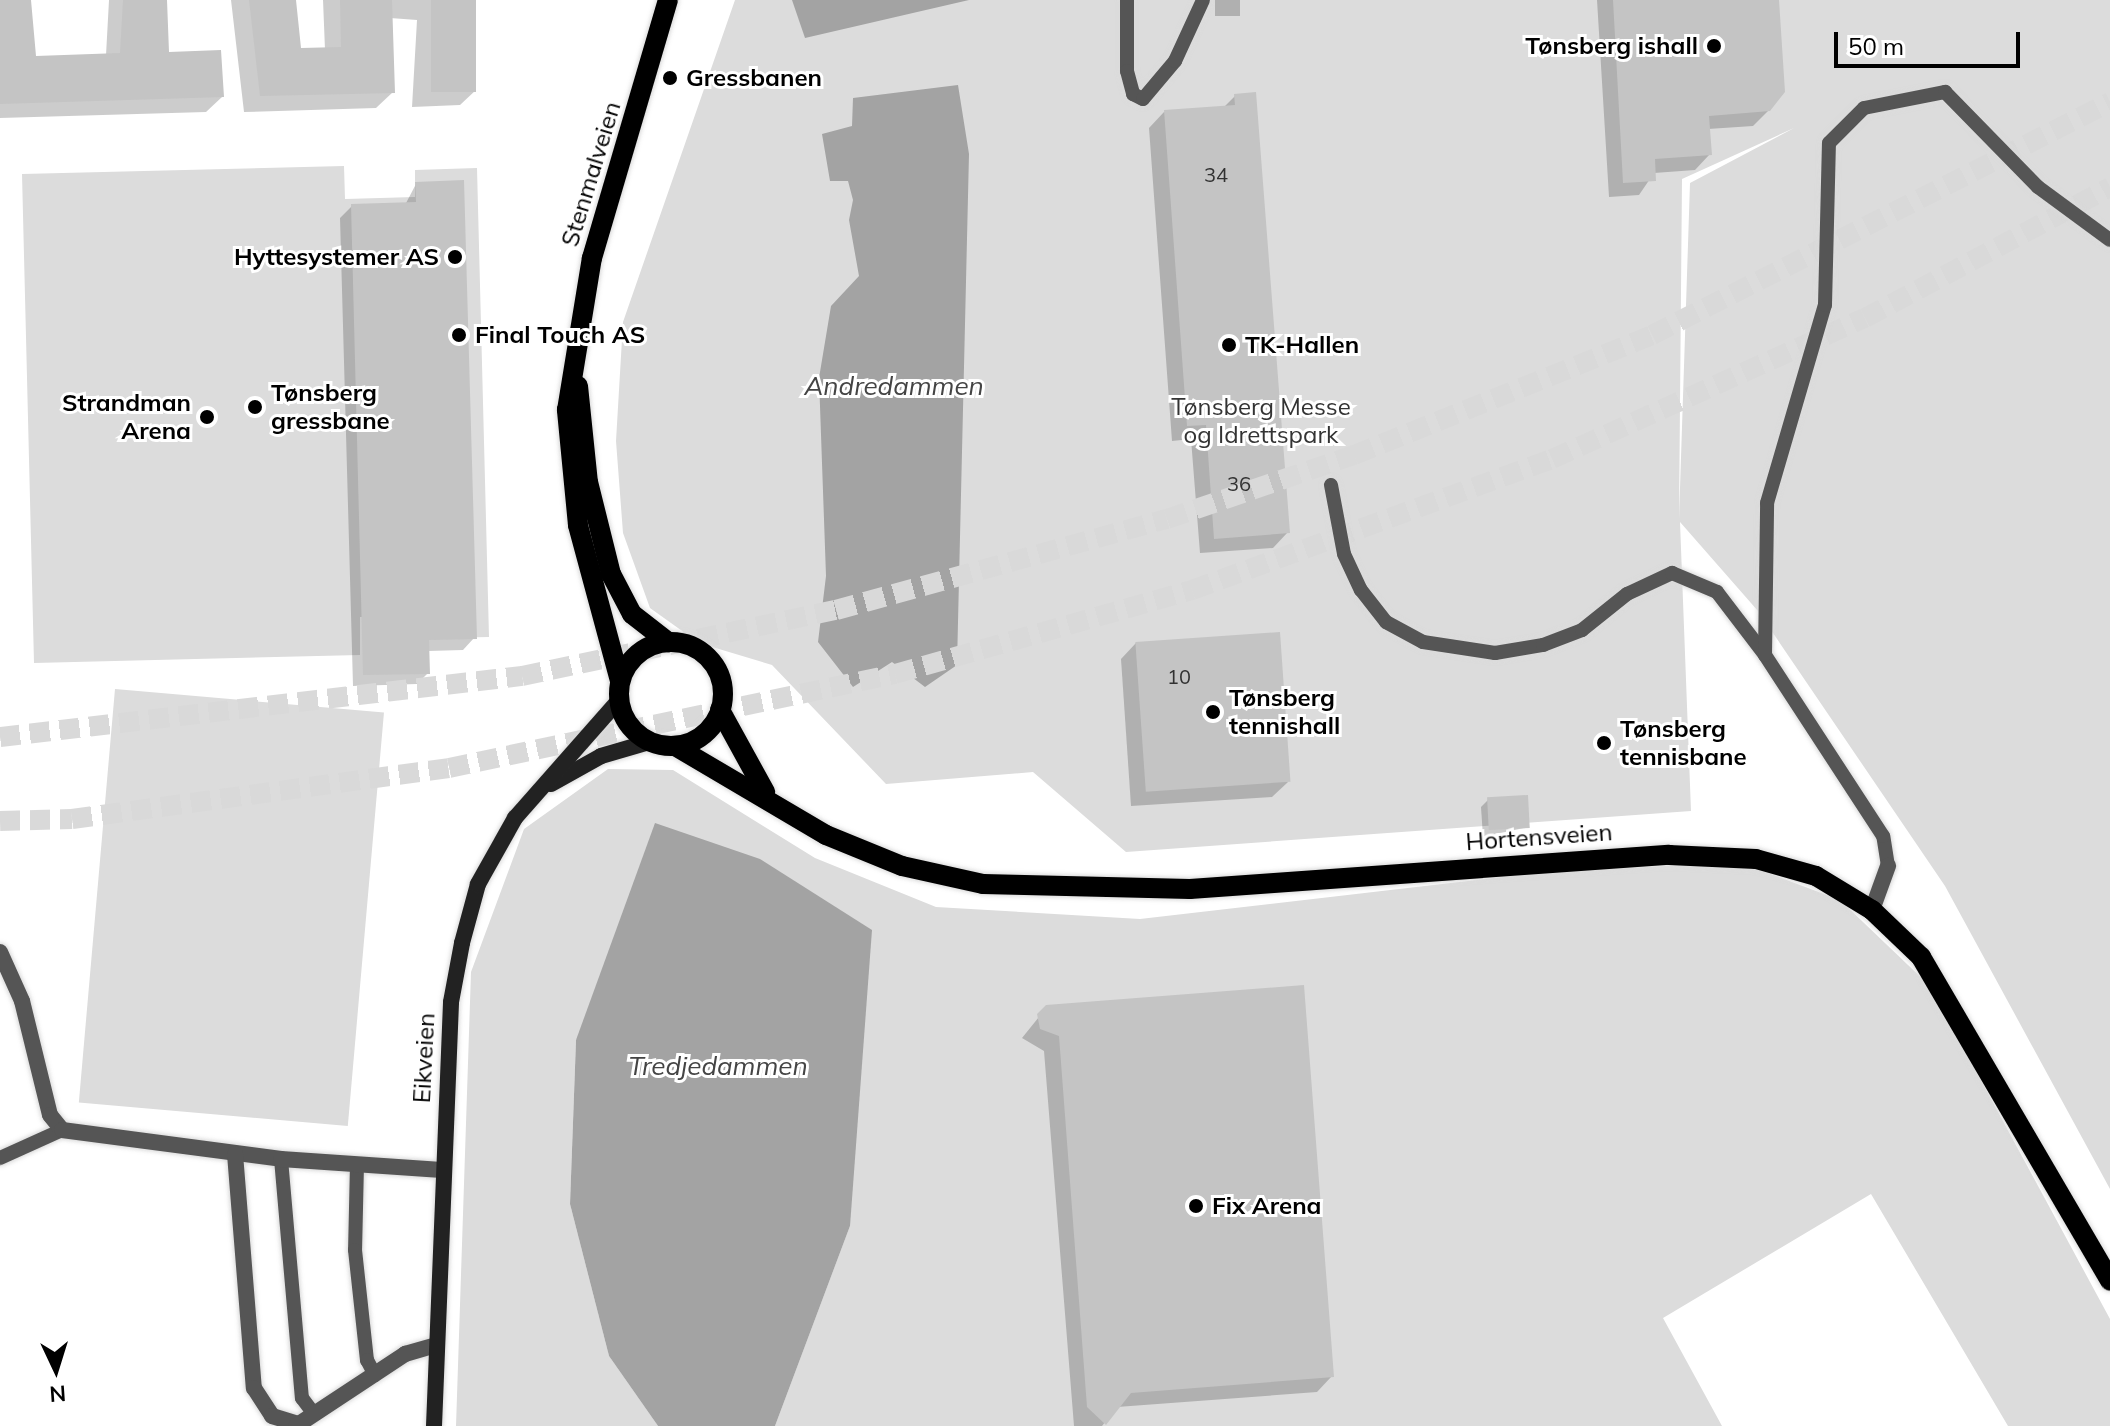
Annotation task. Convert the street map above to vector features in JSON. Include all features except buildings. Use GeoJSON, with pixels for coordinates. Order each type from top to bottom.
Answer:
{"type":"FeatureCollection","features":[{"type":"Feature","properties":{"kind":"main road","name":"Stenmalveien"},"geometry":{"type":"LineString","coordinates":[[649,742],[626,721],[578,525],[568,456],[576,366],[592,258],[668,0]]}},
{"type":"Feature","properties":{"kind":"main road","name":"Stenmalveien"},"geometry":{"type":"LineString","coordinates":[[576,366],[588,482],[611,574],[632,614],[668,642],[712,663],[720,710]]}},
{"type":"Feature","properties":{"kind":"main road"},"geometry":{"type":"LineString","coordinates":[[620,691],[638,654],[668,642]]}},
{"type":"Feature","properties":{"kind":"main road","name":"Eikveien"},"geometry":{"type":"LineString","coordinates":[[434,1426],[451,1002],[462,943],[491,856],[620,691]]}},
{"type":"Feature","properties":{"kind":"main road"},"geometry":{"type":"LineString","coordinates":[[649,742],[675,746],[703,735],[720,710]]}},
{"type":"Feature","properties":{"kind":"main road","name":"Hortensveien"},"geometry":{"type":"LineString","coordinates":[[720,710],[732,742],[772,802]]}},
{"type":"Feature","properties":{"kind":"main road","name":"Eikveien"},"geometry":{"type":"LineString","coordinates":[[537,795],[601,756],[649,742]]}},
{"type":"Feature","properties":{"kind":"main road","name":"Hortensveien"},"geometry":{"type":"LineString","coordinates":[[675,746],[876,857],[983,884],[1190,889],[1669,855],[1756,859],[1816,876],[1872,910],[1903,935],[1949,996],[2110,1281]]}},
{"type":"Feature","properties":{"kind":"street"},"geometry":{"type":"LineString","coordinates":[[1872,910],[1888,866]]}},
{"type":"Feature","properties":{"kind":"street"},"geometry":{"type":"LineString","coordinates":[[0,952],[22,1001],[50,1115],[62,1130],[281,1159],[442,1170]]}},
{"type":"Feature","properties":{"kind":"street"},"geometry":{"type":"LineString","coordinates":[[235,1154],[254,1388],[272,1416],[298,1425],[405,1354],[436,1345]]}},
{"type":"Feature","properties":{"kind":"lane"},"geometry":{"type":"LineString","coordinates":[[1127,0],[1130,88],[1143,99],[1175,61],[1203,0]]}},
{"type":"Feature","properties":{"kind":"lane"},"geometry":{"type":"LineString","coordinates":[[1765,655],[1767,503],[1825,305],[1825,165],[1835,135],[1864,108],[1945,92],[2038,187],[2110,240]]}},
{"type":"Feature","properties":{"kind":"lane"},"geometry":{"type":"LineString","coordinates":[[1331,485],[1344,554],[1361,590],[1386,622],[1423,642],[1495,653],[1543,645],[1582,630],[1637,588],[1672,573],[1717,592],[1765,655],[1883,836],[1888,866]]}},
{"type":"Feature","properties":{"kind":"lane"},"geometry":{"type":"LineString","coordinates":[[0,1158],[62,1130]]}},
{"type":"Feature","properties":{"kind":"lane"},"geometry":{"type":"LineString","coordinates":[[281,1159],[302,1398],[314,1414]]}},
{"type":"Feature","properties":{"kind":"lane"},"geometry":{"type":"LineString","coordinates":[[357,1164],[355,1250],[367,1360],[375,1375]]}},
{"type":"Feature","properties":{"kind":"green space","name":"Tønsberg Messe og Idrettspark"},"geometry":{"type":"Polygon","coordinates":[[[735,0],[2110,0],[2110,1189],[1945,886],[1758,611],[1680,522],[1691,811],[1126,852],[1033,772],[886,784],[772,665],[699,643],[650,608],[623,533],[616,441],[623,322],[735,0]],[[1794,128],[1682,179],[1679,519],[1690,183],[1794,128]]]}},
{"type":"Feature","properties":{"kind":"green space","name":"Tønsberg gressbane"},"geometry":{"type":"Polygon","coordinates":[[[344,166],[345,199],[415,197],[415,170],[477,168],[489,637],[442,638],[441,615],[360,617],[360,655],[34,663],[22,174],[344,166]]]}},
{"type":"Feature","properties":{"kind":"green space"},"geometry":{"type":"Polygon","coordinates":[[[115,689],[384,713],[348,1126],[79,1102],[115,689]]]}},
{"type":"Feature","properties":{"kind":"green space"},"geometry":{"type":"Polygon","coordinates":[[[608,769],[673,770],[815,858],[936,907],[1140,919],[1536,873],[1739,862],[1840,900],[1930,986],[2110,1319],[2110,1426],[2008,1426],[1871,1194],[1663,1318],[1722,1426],[775,1426],[850,1226],[576,1039],[570,1204],[609,1356],[658,1426],[456,1426],[471,972],[524,829],[608,769]]]}},
{"type":"Feature","properties":{"kind":"water"},"geometry":{"type":"Polygon","coordinates":[[[792,0],[969,0],[805,38],[792,0]]]}},
{"type":"Feature","properties":{"kind":"water","name":"Andredammen"},"geometry":{"type":"Polygon","coordinates":[[[958,85],[969,154],[957,665],[925,687],[892,662],[853,687],[818,642],[826,576],[819,378],[831,306],[859,276],[849,220],[853,200],[848,181],[830,181],[822,134],[852,126],[853,98],[958,85]]]}},
{"type":"Feature","properties":{"kind":"water","name":"Tredjedammen"},"geometry":{"type":"Polygon","coordinates":[[[655,823],[760,859],[872,930],[850,1226],[775,1426],[658,1426],[609,1356],[570,1204],[576,1040],[655,823]]]}},
{"type":"Feature","properties":{"kind":"tunnel"},"geometry":{"type":"LineString","coordinates":[[0,737],[522,676],[836,610],[1167,519],[1354,455],[1652,335],[2110,102]]}},
{"type":"Feature","properties":{"kind":"tunnel"},"geometry":{"type":"LineString","coordinates":[[0,821],[72,819],[449,768],[895,674],[1192,590],[1552,459],[1865,318],[2110,187]]}},
{"type":"Feature","properties":{"kind":"place","name":"Tønsberg ishall"},"geometry":{"type":"Point","coordinates":[1714,46]}},
{"type":"Feature","properties":{"kind":"place","name":"Gressbanen"},"geometry":{"type":"Point","coordinates":[670,78]}},
{"type":"Feature","properties":{"kind":"place","name":"Hyttesystemer AS"},"geometry":{"type":"Point","coordinates":[455,257]}},
{"type":"Feature","properties":{"kind":"place","name":"Final Touch AS"},"geometry":{"type":"Point","coordinates":[459,335]}},
{"type":"Feature","properties":{"kind":"place","name":"TK-Hallen"},"geometry":{"type":"Point","coordinates":[1229,345]}},
{"type":"Feature","properties":{"kind":"place","name":"Tønsberg gressbane"},"geometry":{"type":"Point","coordinates":[255,407]}},
{"type":"Feature","properties":{"kind":"place","name":"Strandman Arena"},"geometry":{"type":"Point","coordinates":[207,417]}},
{"type":"Feature","properties":{"kind":"place","name":"Tønsberg tennishall"},"geometry":{"type":"Point","coordinates":[1213,712]}},
{"type":"Feature","properties":{"kind":"place","name":"Tønsberg tennisbane"},"geometry":{"type":"Point","coordinates":[1604,743]}},
{"type":"Feature","properties":{"kind":"place","name":"Fix Arena"},"geometry":{"type":"Point","coordinates":[1196,1206]}}]}
